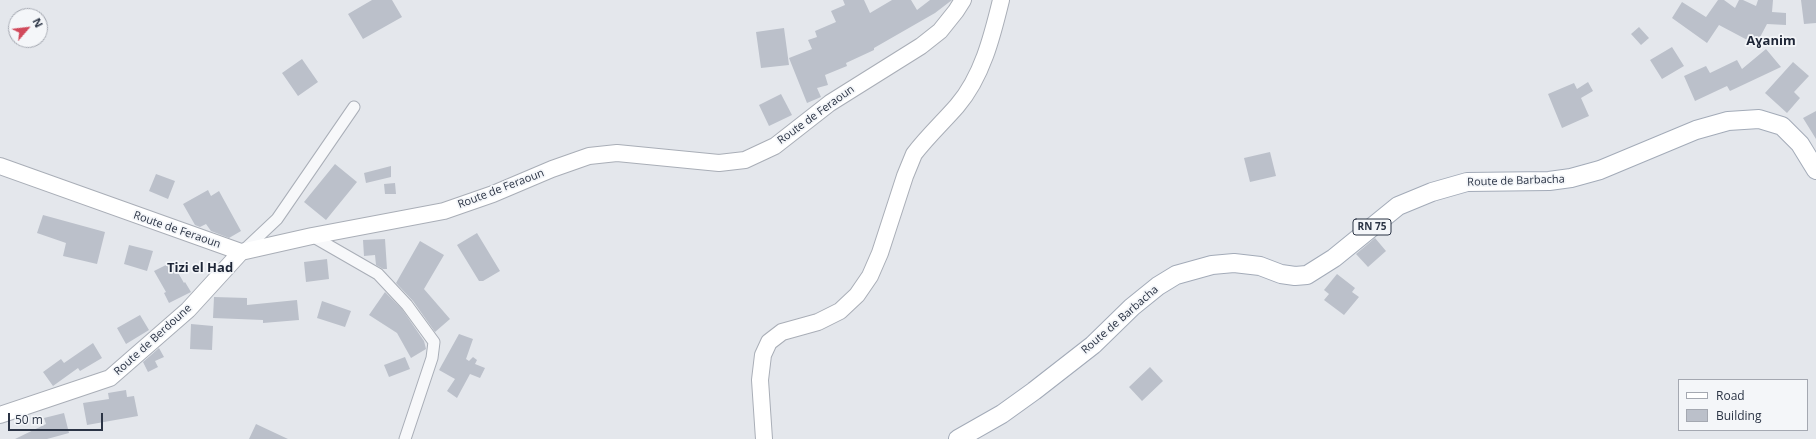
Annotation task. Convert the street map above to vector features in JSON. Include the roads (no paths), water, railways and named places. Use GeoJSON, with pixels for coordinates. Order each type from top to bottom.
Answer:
{"type":"FeatureCollection","features":[{"type":"Feature","properties":{"kind":"main road","name":"Route de Feraoun"},"geometry":{"type":"LineString","coordinates":[[0,166],[241,252],[312,236],[444,211],[493,194],[552,169],[589,156],[617,153],[719,163],[745,160],[775,146],[830,103],[921,46],[940,31],[963,0]]}},
{"type":"Feature","properties":{"kind":"main road"},"geometry":{"type":"LineString","coordinates":[[764,439],[760,380],[762,355],[768,342],[782,332],[818,322],[840,311],[857,295],[870,276],[914,154],[925,139],[958,105],[974,80],[983,62],[1001,0]]}},
{"type":"Feature","properties":{"kind":"main road","name":"Route de Barbacha"},"geometry":{"type":"LineString","coordinates":[[958,439],[1002,414],[1034,391],[1093,345],[1132,307],[1153,290],[1176,275],[1212,265],[1234,263],[1260,266],[1281,274],[1296,276],[1306,275],[1322,267],[1398,206],[1432,192],[1466,182],[1549,181],[1571,178],[1600,170],[1696,130],[1728,121],[1759,119],[1782,126],[1800,144],[1816,170]]}},
{"type":"Feature","properties":{"kind":"main road","name":"Route de Berdoune"},"geometry":{"type":"LineString","coordinates":[[0,415],[110,378],[188,310],[241,252]]}},
{"type":"Feature","properties":{"kind":"street"},"geometry":{"type":"LineString","coordinates":[[241,252],[278,219],[354,107]]}},
{"type":"Feature","properties":{"kind":"street"},"geometry":{"type":"LineString","coordinates":[[312,236],[378,274],[407,305],[434,342],[432,358],[405,439]]}},
{"type":"Feature","properties":{"kind":"district","name":"Aɣanim"},"geometry":{"type":"Point","coordinates":[1771,41]}},
{"type":"Feature","properties":{"kind":"district","name":"Tizi el Had"},"geometry":{"type":"Point","coordinates":[200,268]}}]}
